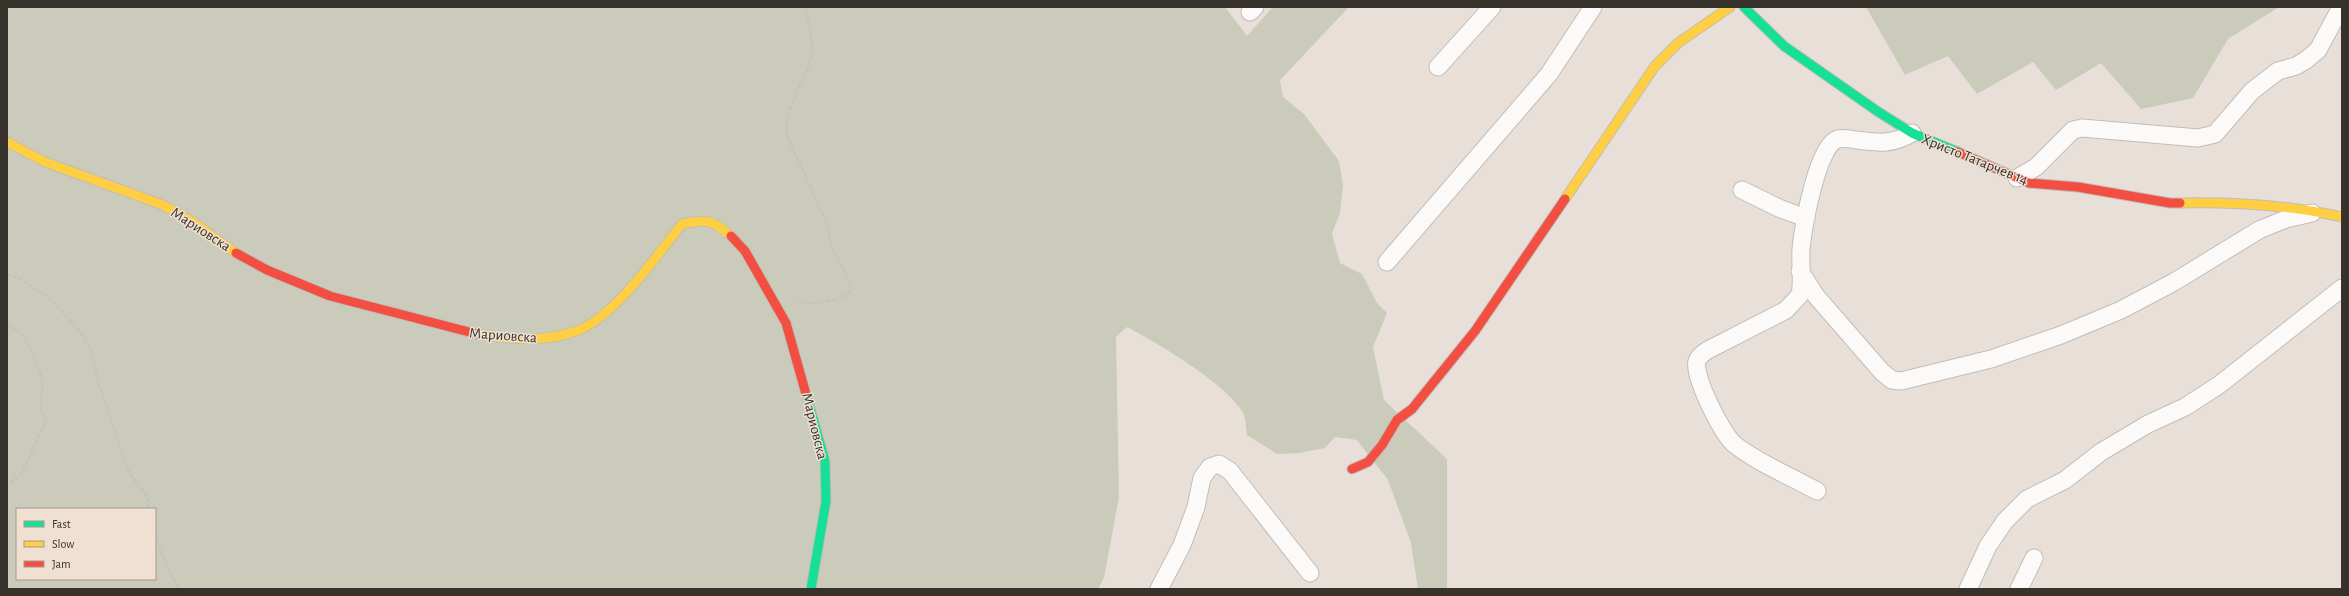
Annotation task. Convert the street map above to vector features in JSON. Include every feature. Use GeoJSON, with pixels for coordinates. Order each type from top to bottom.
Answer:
{"type":"FeatureCollection","features":[{"type":"Feature","properties":{"kind":"street"},"geometry":{"type":"LineString","coordinates":[[1438,67],[1492,7]]}},
{"type":"Feature","properties":{"kind":"street"},"geometry":{"type":"LineString","coordinates":[[1387,262],[1549,74],[1593,7]]}},
{"type":"Feature","properties":{"kind":"street"},"geometry":{"type":"LineString","coordinates":[[1352,469],[1368,462],[1382,445],[1397,420],[1412,409],[1475,331],[1655,66],[1678,43],[1730,7]]}},
{"type":"Feature","properties":{"kind":"street","name":"Христо Татарчев 14"},"geometry":{"type":"LineString","coordinates":[[1744,7],[1784,46],[1912,133],[1967,154],[2029,183],[2078,187],[2170,203],[2224,202],[2303,208],[2342,218]]}},
{"type":"Feature","properties":{"kind":"street"},"geometry":{"type":"LineString","coordinates":[[2017,178],[2036,167],[2073,130],[2082,128],[2198,138],[2215,134],[2252,91],[2278,71],[2296,66],[2318,50],[2341,7]]}},
{"type":"Feature","properties":{"kind":"street"},"geometry":{"type":"LineString","coordinates":[[1817,492],[1742,449],[1729,439],[1702,385],[1697,368],[1700,356],[1708,350],[1792,305],[1800,295],[1800,271],[1806,218],[1824,154],[1834,140],[1840,138],[1890,142],[1897,141],[1912,133]]}},
{"type":"Feature","properties":{"kind":"street","name":"Мариовска"},"geometry":{"type":"LineString","coordinates":[[7,142],[45,162],[163,205],[193,222],[243,258],[267,270],[330,296],[467,333],[502,338],[540,339],[579,330],[597,320],[612,307],[631,287],[682,224],[692,220],[703,220],[715,223],[730,235],[744,251],[778,306],[786,323],[825,460],[826,501],[811,589]]}},
{"type":"Feature","properties":{"kind":"street"},"geometry":{"type":"LineString","coordinates":[[1742,190],[1788,212],[1806,218]]}},
{"type":"Feature","properties":{"kind":"street"},"geometry":{"type":"LineString","coordinates":[[1800,271],[1816,296],[1882,372],[1892,380],[1901,381],[1991,359],[2067,332],[2121,310],[2174,282],[2259,230],[2286,219],[2316,212]]}},
{"type":"Feature","properties":{"kind":"street"},"geometry":{"type":"LineString","coordinates":[[1968,589],[1988,546],[2005,521],[2027,500],[2065,480],[2101,452],[2148,424],[2185,407],[2219,385],[2342,288]]}},
{"type":"Feature","properties":{"kind":"street"},"geometry":{"type":"LineString","coordinates":[[1158,589],[1182,545],[1196,507],[1202,478],[1210,467],[1219,464],[1230,471],[1310,573]]}},
{"type":"Feature","properties":{"kind":"street"},"geometry":{"type":"LineString","coordinates":[[2019,589],[2034,558]]}},
{"type":"Feature","properties":{"kind":"path"},"geometry":{"type":"LineString","coordinates":[[778,306],[835,299],[846,296],[851,290],[847,276],[831,246],[826,222],[787,136],[785,124],[810,61],[812,45],[810,26],[804,7]]}},
{"type":"Feature","properties":{"kind":"path"},"geometry":{"type":"LineString","coordinates":[[7,275],[17,277],[52,300],[80,331],[92,352],[97,378],[129,473],[147,496],[149,508]]}},
{"type":"Feature","properties":{"kind":"path"},"geometry":{"type":"LineString","coordinates":[[7,324],[22,334],[31,350],[43,381],[40,406],[46,421],[22,473],[7,485]]}},
{"type":"Feature","properties":{"kind":"path"},"geometry":{"type":"LineString","coordinates":[[156,538],[168,572],[181,589]]}},
{"type":"Feature","properties":{"kind":"green space"},"geometry":{"type":"Polygon","coordinates":[[[7,7],[1225,7],[1247,36],[1273,7],[1349,7],[1280,80],[1283,97],[1304,114],[1339,161],[1343,185],[1340,213],[1332,234],[1340,263],[1362,274],[1377,303],[1387,313],[1373,347],[1384,400],[1447,459],[1447,589],[1418,589],[1411,543],[1388,480],[1357,440],[1335,437],[1325,448],[1299,453],[1277,454],[1247,435],[1245,419],[1242,411],[1220,387],[1189,364],[1127,327],[1116,337],[1119,497],[1104,578],[1098,589],[7,589],[7,7]]]}},
{"type":"Feature","properties":{"kind":"green space"},"geometry":{"type":"Polygon","coordinates":[[[1866,7],[2279,7],[2228,39],[2193,98],[2141,109],[2101,63],[2056,90],[2033,62],[1977,94],[1948,56],[1905,75],[1866,7]]]}},
{"type":"Feature","properties":{"kind":"traffic: fast"},"geometry":{"type":"LineString","coordinates":[[1744,7],[1784,46],[1877,111],[1912,133],[1958,152]]}},
{"type":"Feature","properties":{"kind":"traffic: fast"},"geometry":{"type":"LineString","coordinates":[[806,394],[825,461],[826,501],[811,589]]}},
{"type":"Feature","properties":{"kind":"traffic: slow"},"geometry":{"type":"LineString","coordinates":[[1565,199],[1655,66],[1678,43],[1730,7]]}},
{"type":"Feature","properties":{"kind":"traffic: slow"},"geometry":{"type":"LineString","coordinates":[[7,142],[45,162],[163,205],[193,222],[236,253]]}},
{"type":"Feature","properties":{"kind":"traffic: slow"},"geometry":{"type":"LineString","coordinates":[[2180,203],[2262,205],[2342,217]]}},
{"type":"Feature","properties":{"kind":"traffic: slow"},"geometry":{"type":"LineString","coordinates":[[477,334],[528,339],[554,337],[579,330],[593,322],[621,298],[635,283],[682,224],[697,221],[713,223],[731,236]]}},
{"type":"Feature","properties":{"kind":"traffic: jam"},"geometry":{"type":"LineString","coordinates":[[1958,152],[2029,183],[2078,187],[2170,203],[2180,203]]}},
{"type":"Feature","properties":{"kind":"traffic: jam"},"geometry":{"type":"LineString","coordinates":[[1352,469],[1368,462],[1382,445],[1397,420],[1412,409],[1475,331],[1565,199]]}},
{"type":"Feature","properties":{"kind":"traffic: jam"},"geometry":{"type":"LineString","coordinates":[[731,236],[745,251],[786,323],[806,394]]}},
{"type":"Feature","properties":{"kind":"traffic: jam"},"geometry":{"type":"LineString","coordinates":[[236,253],[267,270],[330,296],[477,334]]}}]}
